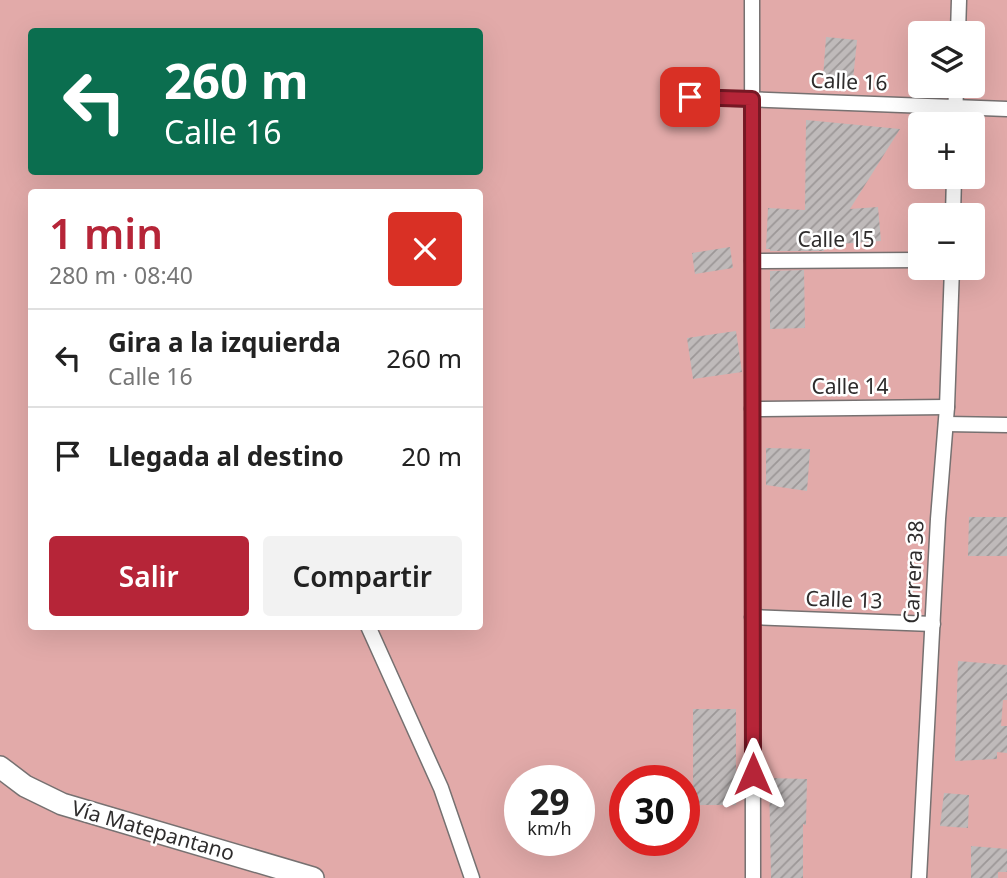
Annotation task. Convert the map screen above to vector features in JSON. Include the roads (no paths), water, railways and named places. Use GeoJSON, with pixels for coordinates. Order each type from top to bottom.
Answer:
{"type":"FeatureCollection","features":[{"type":"Feature","properties":{"kind":"main road","name":"Vía Matepantano"},"geometry":{"type":"LineString","coordinates":[[0,767],[24,786],[62,804],[313,878]]}},
{"type":"Feature","properties":{"kind":"street"},"geometry":{"type":"LineString","coordinates":[[752,0],[753,878]]}},
{"type":"Feature","properties":{"kind":"street"},"geometry":{"type":"LineString","coordinates":[[959,21],[960,0]]}},
{"type":"Feature","properties":{"kind":"street","name":"Calle 16"},"geometry":{"type":"LineString","coordinates":[[690,97],[1007,109]]}},
{"type":"Feature","properties":{"kind":"street"},"geometry":{"type":"LineString","coordinates":[[956,98],[956,112]]}},
{"type":"Feature","properties":{"kind":"street","name":"Calle 15"},"geometry":{"type":"LineString","coordinates":[[752,261],[908,260]]}},
{"type":"Feature","properties":{"kind":"street","name":"Carrera 38"},"geometry":{"type":"LineString","coordinates":[[919,878],[938,519],[947,407],[952,280]]}},
{"type":"Feature","properties":{"kind":"street","name":"Calle 14"},"geometry":{"type":"LineString","coordinates":[[752,409],[947,407]]}},
{"type":"Feature","properties":{"kind":"street"},"geometry":{"type":"LineString","coordinates":[[946,424],[1007,425]]}},
{"type":"Feature","properties":{"kind":"street","name":"Calle 13"},"geometry":{"type":"LineString","coordinates":[[752,617],[933,624]]}},
{"type":"Feature","properties":{"kind":"street"},"geometry":{"type":"LineString","coordinates":[[370,630],[441,788],[472,878]]}}]}
